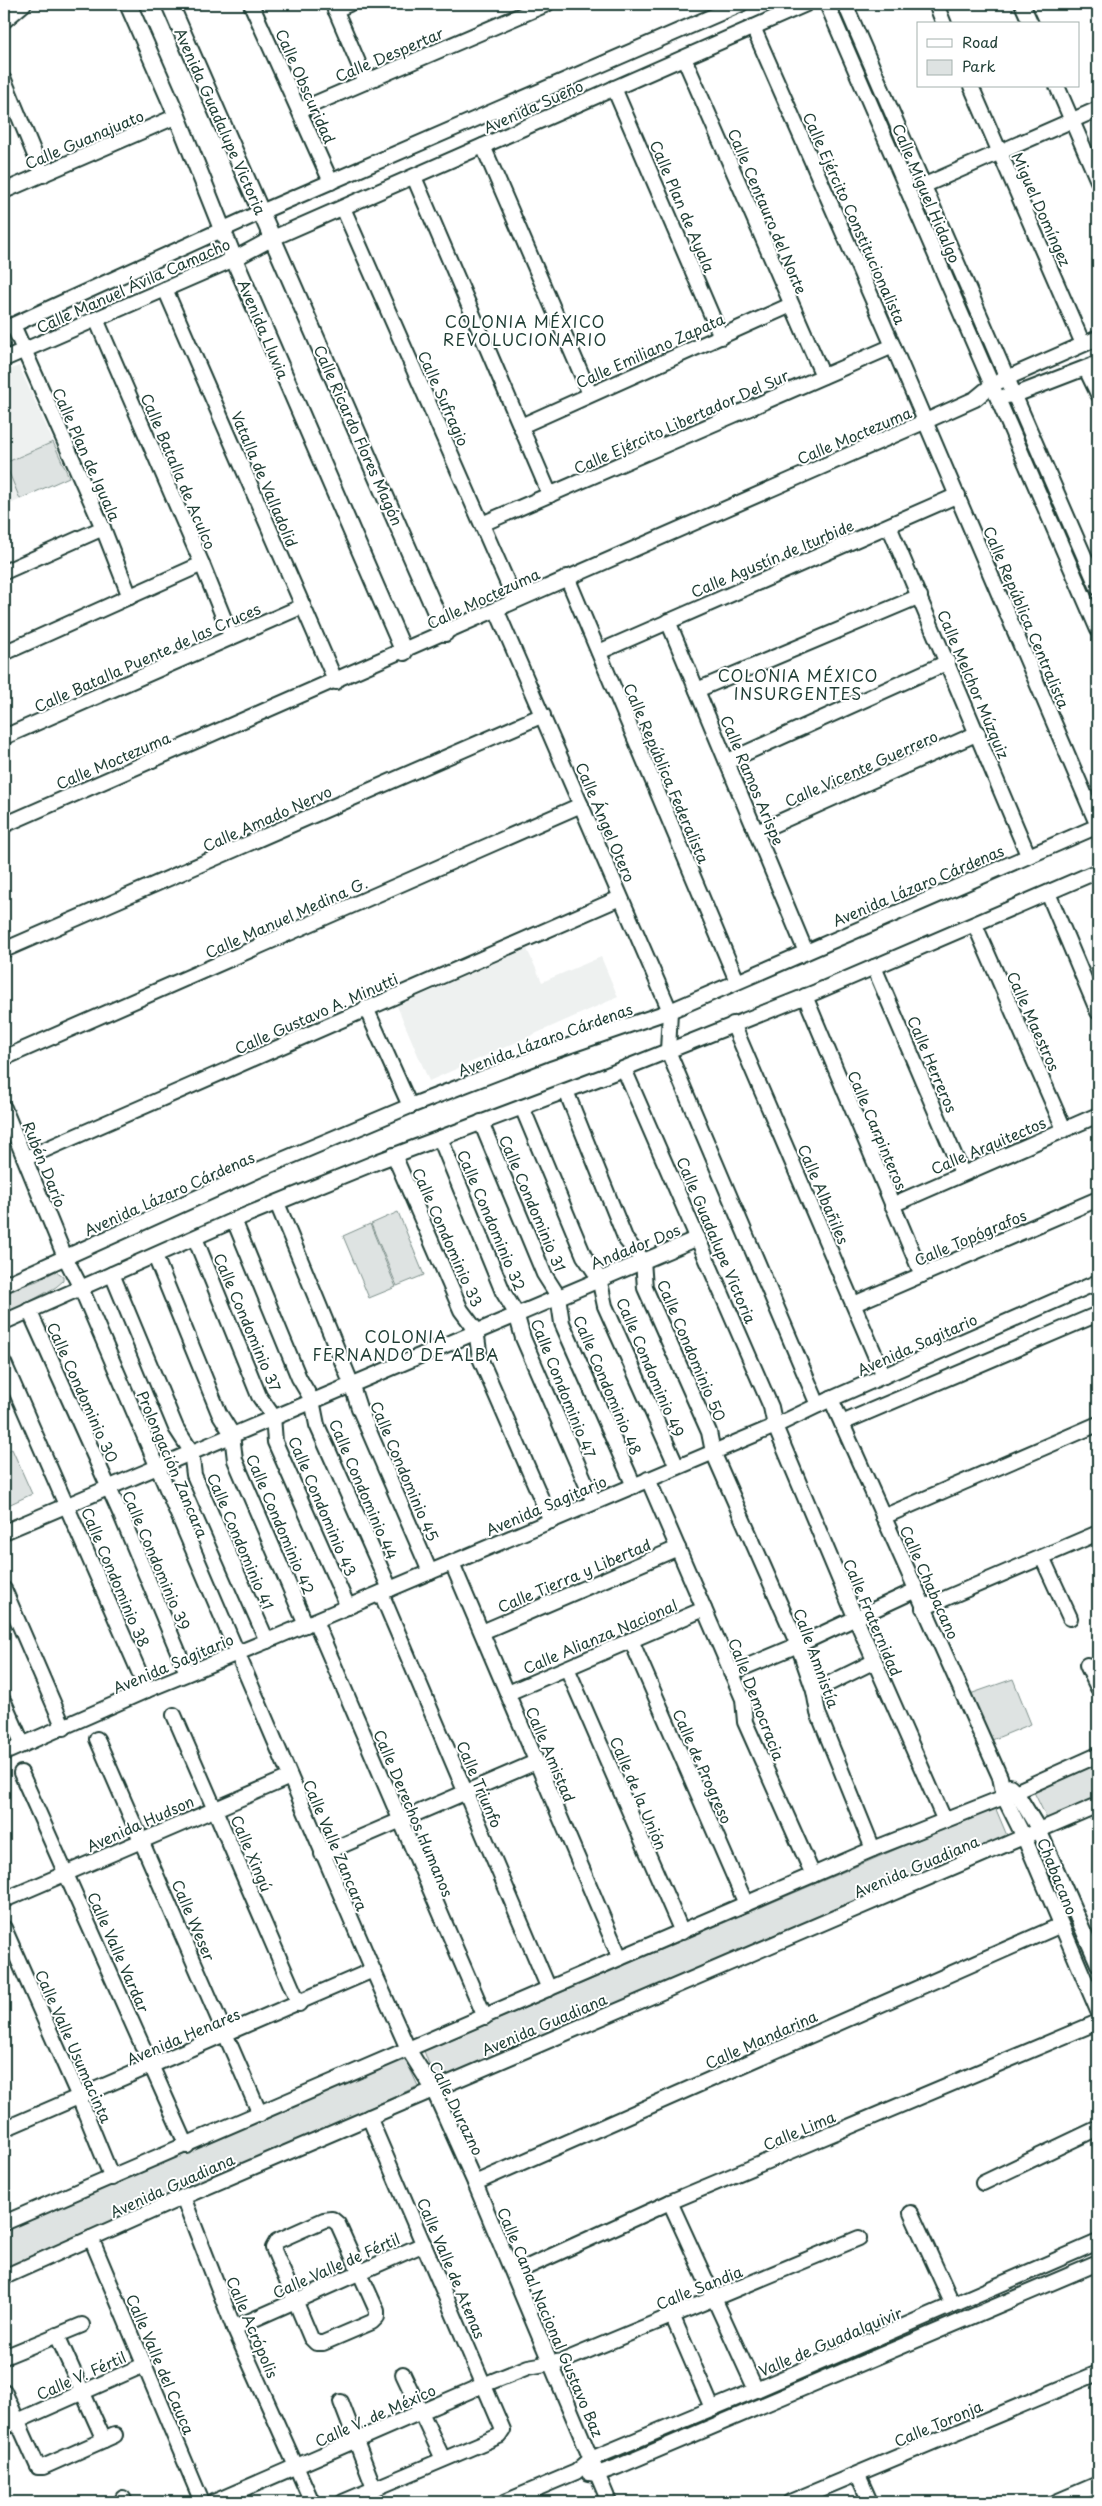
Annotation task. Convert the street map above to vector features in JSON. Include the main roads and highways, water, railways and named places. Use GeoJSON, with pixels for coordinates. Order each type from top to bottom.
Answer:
{"type":"FeatureCollection","features":[{"type":"Feature","properties":{"kind":"main road","name":"Avenida Lluvia"},"geometry":{"type":"LineString","coordinates":[[128,4],[177,116],[234,259],[404,652]]}},
{"type":"Feature","properties":{"kind":"main road","name":"Avenida Guadalupe Victoria"},"geometry":{"type":"LineString","coordinates":[[170,4],[273,238]]}},
{"type":"Feature","properties":{"kind":"main road","name":"Calle Ricardo Flores Magón"},"geometry":{"type":"LineString","coordinates":[[273,238],[445,633]]}},
{"type":"Feature","properties":{"kind":"district","name":"COLONIA MÉXICO REVOLUCIONARIO"},"geometry":{"type":"Point","coordinates":[525,330]}},
{"type":"Feature","properties":{"kind":"district","name":"COLONIA MÉXICO INSURGENTES"},"geometry":{"type":"Point","coordinates":[798,684]}},
{"type":"Feature","properties":{"kind":"district","name":"COLONIA FERNANDO DE ALBA"},"geometry":{"type":"Point","coordinates":[406,1345]}}]}
